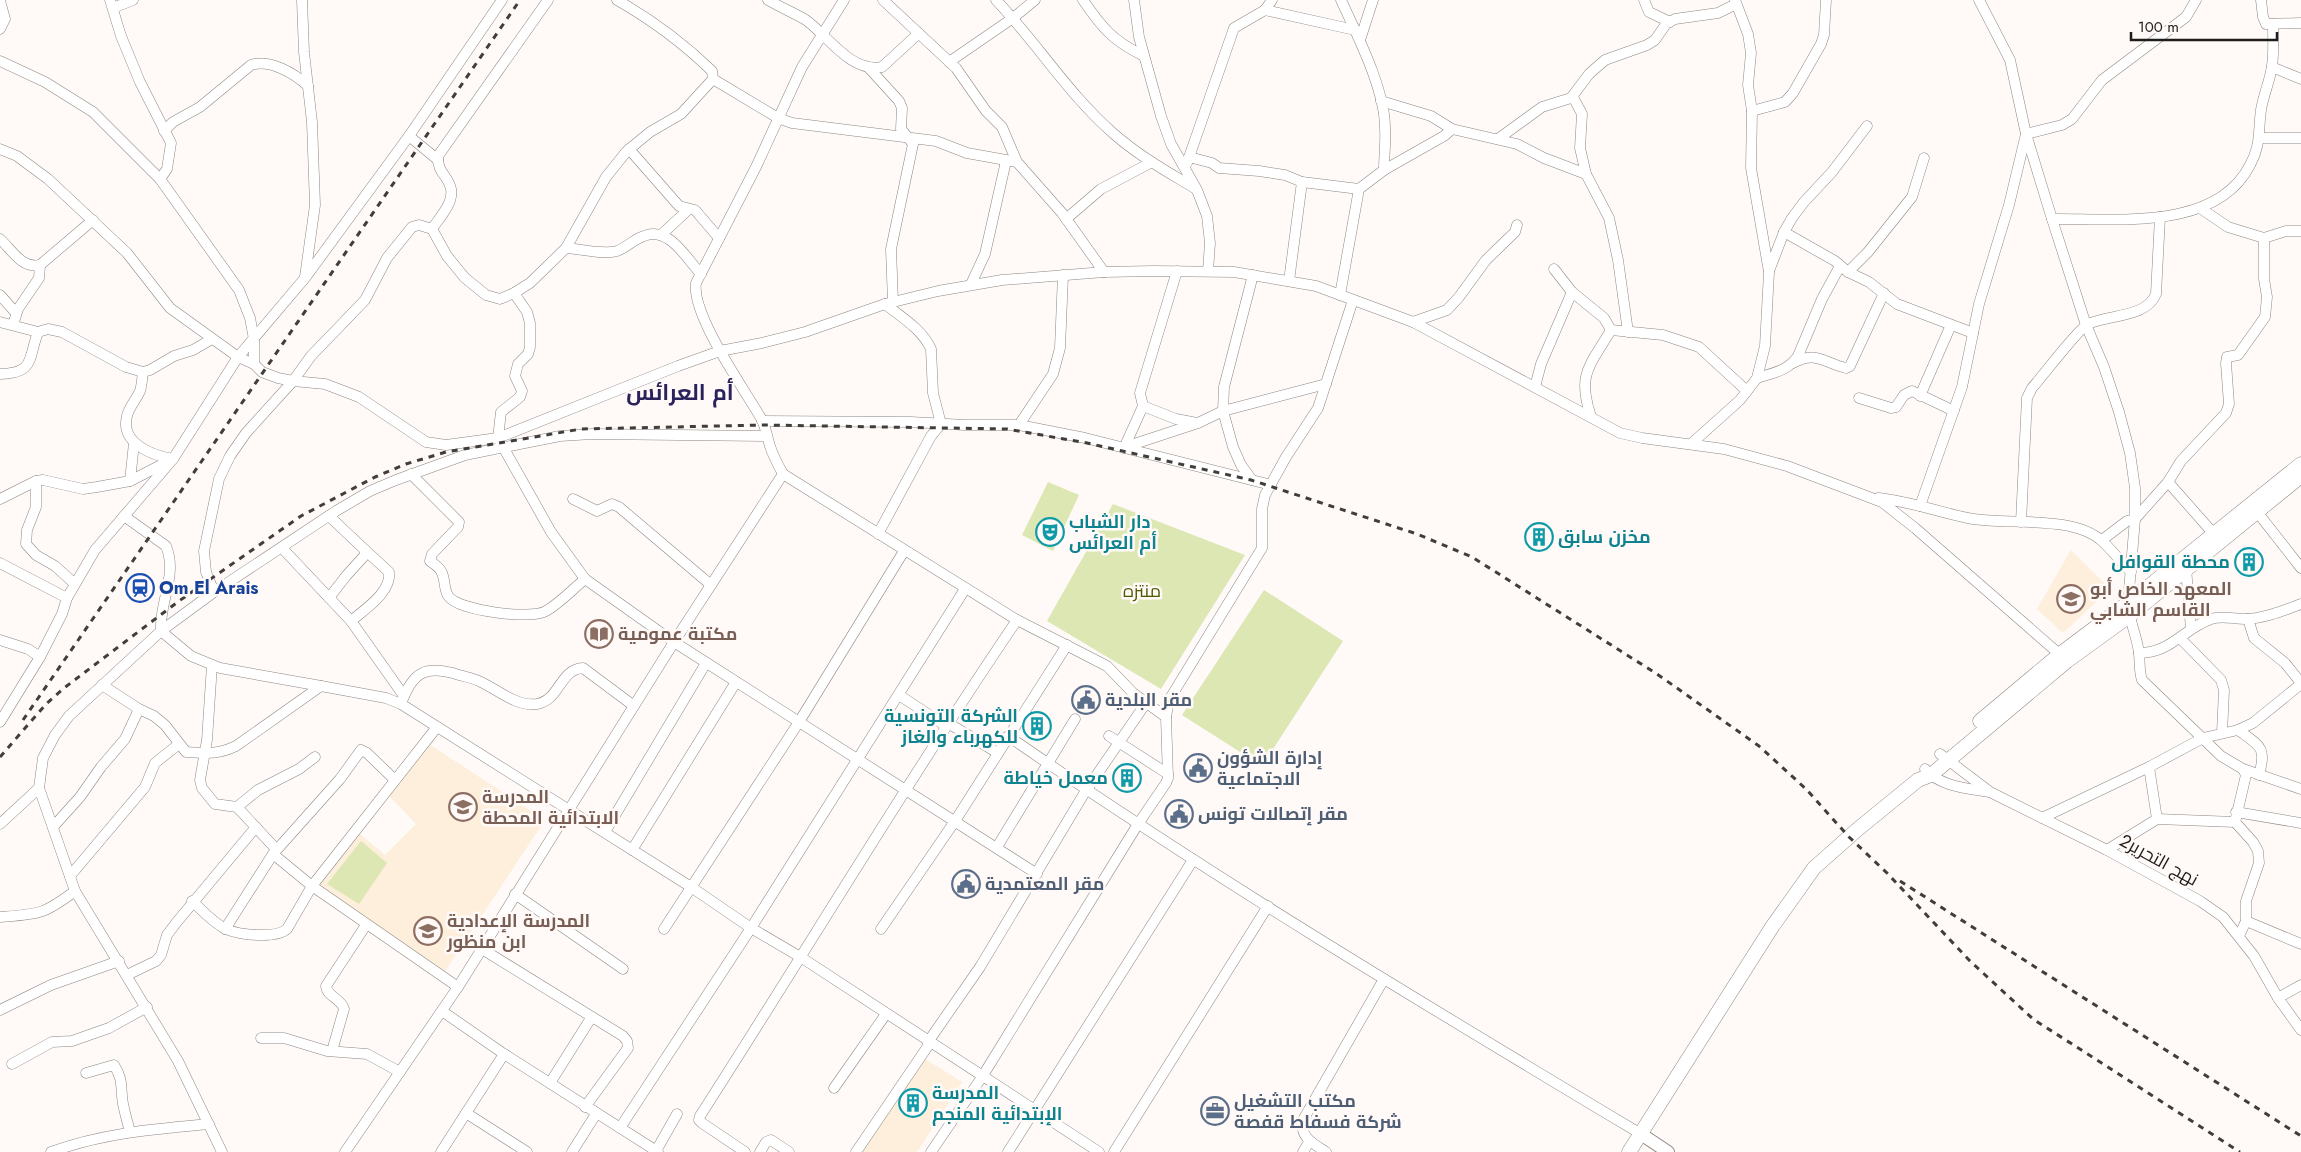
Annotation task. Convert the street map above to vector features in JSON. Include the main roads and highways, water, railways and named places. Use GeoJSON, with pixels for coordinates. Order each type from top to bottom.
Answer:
{"type":"FeatureCollection","features":[{"type":"Feature","properties":{"kind":"main road"},"geometry":{"type":"LineString","coordinates":[[1629,1152],[1789,903],[1814,868],[2063,657],[2186,568],[2301,464]]}},
{"type":"Feature","properties":{"kind":"main road"},"geometry":{"type":"LineString","coordinates":[[2128,610],[2213,533],[2301,476]]}},
{"type":"Feature","properties":{"kind":"railway"},"geometry":{"type":"LineString","coordinates":[[23,720],[520,0]]}},
{"type":"Feature","properties":{"kind":"railway"},"geometry":{"type":"LineString","coordinates":[[0,757],[46,704],[64,688],[179,601],[301,516],[375,477],[406,464],[446,452],[581,429],[764,425],[1007,429],[1087,443],[1251,480],[1417,534],[1472,557],[1657,674],[1759,746],[1806,789],[1849,837],[1887,873],[1970,961],[2033,1019],[2240,1152]]}},
{"type":"Feature","properties":{"kind":"railway"},"geometry":{"type":"LineString","coordinates":[[1900,881],[2301,1136]]}},
{"type":"Feature","properties":{"kind":"place","name":"دار الشباب أم العرائس"},"geometry":{"type":"Point","coordinates":[1050,532]}},
{"type":"Feature","properties":{"kind":"place","name":"مخزن سابق"},"geometry":{"type":"Point","coordinates":[1539,537]}},
{"type":"Feature","properties":{"kind":"place","name":"محطة القوافل"},"geometry":{"type":"Point","coordinates":[2249,562]}},
{"type":"Feature","properties":{"kind":"place","name":"Om El Arais"},"geometry":{"type":"Point","coordinates":[140,588]}},
{"type":"Feature","properties":{"kind":"place","name":"المعهد الخاص أبو القاسم الشابي"},"geometry":{"type":"Point","coordinates":[2071,599]}},
{"type":"Feature","properties":{"kind":"place","name":"مكتبة عمومية"},"geometry":{"type":"Point","coordinates":[599,634]}},
{"type":"Feature","properties":{"kind":"place","name":"مقر البلدية"},"geometry":{"type":"Point","coordinates":[1086,700]}},
{"type":"Feature","properties":{"kind":"place","name":"الشركة التونسية للكهرباء والغاز"},"geometry":{"type":"Point","coordinates":[1037,726]}},
{"type":"Feature","properties":{"kind":"place","name":"إدارة الشؤون الاجتماعية"},"geometry":{"type":"Point","coordinates":[1198,768]}},
{"type":"Feature","properties":{"kind":"place","name":"معمل خياطة"},"geometry":{"type":"Point","coordinates":[1127,778]}},
{"type":"Feature","properties":{"kind":"place","name":"المدرسة الابتدائية المحطة"},"geometry":{"type":"Point","coordinates":[463,807]}},
{"type":"Feature","properties":{"kind":"place","name":"مقر إتصالات تونس"},"geometry":{"type":"Point","coordinates":[1179,814]}},
{"type":"Feature","properties":{"kind":"place","name":"مقر المعتمدية"},"geometry":{"type":"Point","coordinates":[966,884]}},
{"type":"Feature","properties":{"kind":"place","name":"المدرسة الإعدادية ابن منظور"},"geometry":{"type":"Point","coordinates":[428,931]}},
{"type":"Feature","properties":{"kind":"place","name":"المدرسة الإبتدائية المنجم"},"geometry":{"type":"Point","coordinates":[913,1103]}},
{"type":"Feature","properties":{"kind":"place","name":"مكتب التشغيل شركة فسفاط قفصة"},"geometry":{"type":"Point","coordinates":[1215,1111]}},
{"type":"Feature","properties":{"kind":"district","name":"أم العرائس"},"geometry":{"type":"Point","coordinates":[680,392]}},
{"type":"Feature","properties":{"kind":"park label","name":"منتزه"},"geometry":{"type":"Point","coordinates":[1142,591]}}]}
